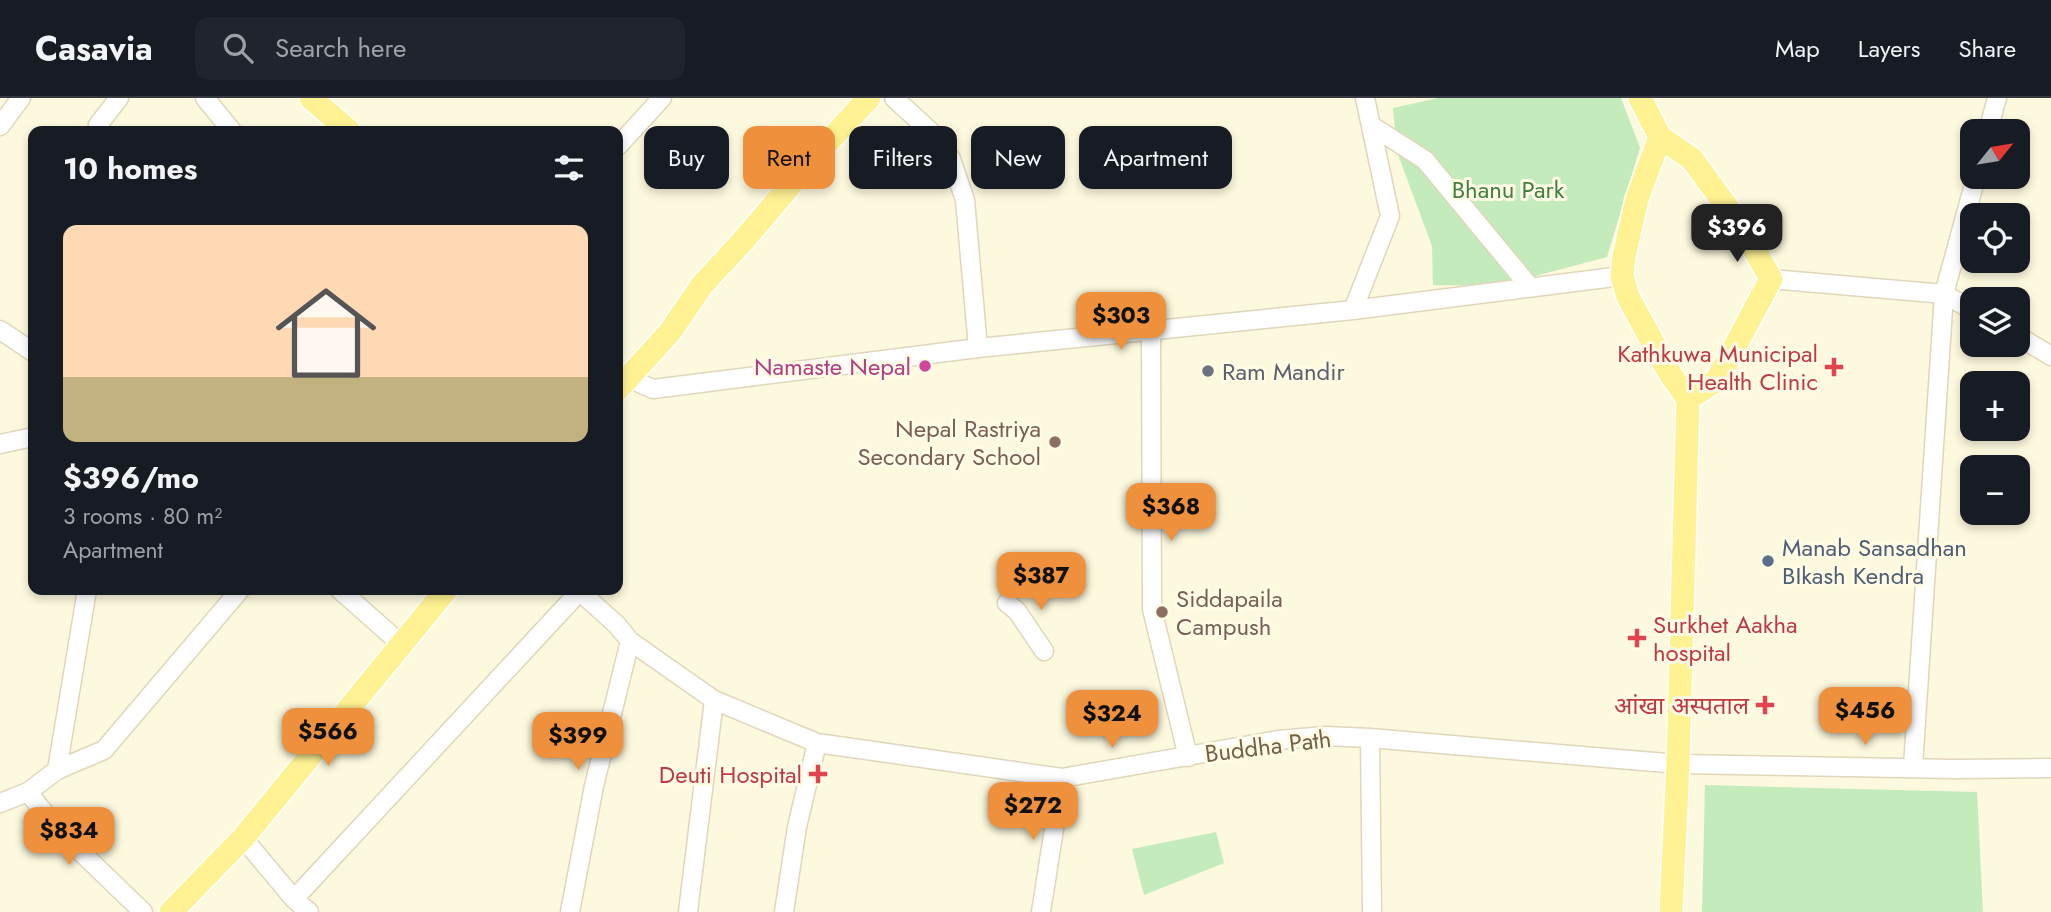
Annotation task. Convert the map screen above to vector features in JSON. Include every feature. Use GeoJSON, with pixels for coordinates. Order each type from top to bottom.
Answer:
{"type":"FeatureCollection","features":[{"type":"Feature","properties":{"kind":"main road"},"geometry":{"type":"LineString","coordinates":[[311,98],[343,126]]}},
{"type":"Feature","properties":{"kind":"main road"},"geometry":{"type":"LineString","coordinates":[[623,376],[670,332],[702,285],[869,98]]}},
{"type":"Feature","properties":{"kind":"main road"},"geometry":{"type":"LineString","coordinates":[[1640,98],[1660,136],[1692,159],[1743,229],[1771,279],[1717,380],[1688,398]]}},
{"type":"Feature","properties":{"kind":"main road"},"geometry":{"type":"LineString","coordinates":[[1660,136],[1637,199],[1622,276],[1628,297],[1669,372],[1688,398],[1678,764],[1671,912]]}},
{"type":"Feature","properties":{"kind":"main road"},"geometry":{"type":"LineString","coordinates":[[171,912],[243,838],[442,595]]}},
{"type":"Feature","properties":{"kind":"street"},"geometry":{"type":"LineString","coordinates":[[0,126],[21,98]]}},
{"type":"Feature","properties":{"kind":"street"},"geometry":{"type":"LineString","coordinates":[[98,126],[119,98]]}},
{"type":"Feature","properties":{"kind":"street"},"geometry":{"type":"LineString","coordinates":[[205,98],[228,126]]}},
{"type":"Feature","properties":{"kind":"street"},"geometry":{"type":"LineString","coordinates":[[623,141],[662,98]]}},
{"type":"Feature","properties":{"kind":"street"},"geometry":{"type":"LineString","coordinates":[[894,98],[930,131],[951,159],[965,200],[978,348]]}},
{"type":"Feature","properties":{"kind":"street"},"geometry":{"type":"LineString","coordinates":[[1991,119],[1997,98]]}},
{"type":"Feature","properties":{"kind":"street"},"geometry":{"type":"LineString","coordinates":[[1353,310],[1390,216],[1372,126],[1370,99]]}},
{"type":"Feature","properties":{"kind":"street"},"geometry":{"type":"LineString","coordinates":[[1372,126],[1425,160],[1530,287]]}},
{"type":"Feature","properties":{"kind":"street"},"geometry":{"type":"LineString","coordinates":[[1913,767],[1944,294],[1973,189]]}},
{"type":"Feature","properties":{"kind":"street"},"geometry":{"type":"LineString","coordinates":[[623,379],[653,389],[978,348],[1353,310],[1622,276]]}},
{"type":"Feature","properties":{"kind":"street"},"geometry":{"type":"LineString","coordinates":[[1771,279],[1944,294],[1960,303]]}},
{"type":"Feature","properties":{"kind":"street"},"geometry":{"type":"LineString","coordinates":[[1151,329],[1152,609],[1188,757]]}},
{"type":"Feature","properties":{"kind":"street"},"geometry":{"type":"LineString","coordinates":[[0,330],[28,349]]}},
{"type":"Feature","properties":{"kind":"street"},"geometry":{"type":"LineString","coordinates":[[2030,344],[2051,356]]}},
{"type":"Feature","properties":{"kind":"street"},"geometry":{"type":"LineString","coordinates":[[0,444],[28,438]]}},
{"type":"Feature","properties":{"kind":"street"},"geometry":{"type":"LineString","coordinates":[[57,769],[87,595]]}},
{"type":"Feature","properties":{"kind":"street"},"geometry":{"type":"LineString","coordinates":[[0,803],[28,792],[57,769],[104,750],[236,595]]}},
{"type":"Feature","properties":{"kind":"street"},"geometry":{"type":"LineString","coordinates":[[346,595],[401,644]]}},
{"type":"Feature","properties":{"kind":"street"},"geometry":{"type":"LineString","coordinates":[[294,899],[575,595]]}},
{"type":"Feature","properties":{"kind":"street","name":"Buddha Path"},"geometry":{"type":"LineString","coordinates":[[583,595],[617,625],[630,641],[714,700],[817,743],[1062,778],[1278,740],[1325,736],[1678,764],[2051,768]]}},
{"type":"Feature","properties":{"kind":"street"},"geometry":{"type":"LineString","coordinates":[[1007,603],[1017,611],[1044,651]]}},
{"type":"Feature","properties":{"kind":"street"},"geometry":{"type":"LineString","coordinates":[[570,912],[594,786],[630,641]]}},
{"type":"Feature","properties":{"kind":"street"},"geometry":{"type":"LineString","coordinates":[[688,912],[714,700]]}},
{"type":"Feature","properties":{"kind":"street"},"geometry":{"type":"LineString","coordinates":[[1370,738],[1372,912]]}},
{"type":"Feature","properties":{"kind":"street"},"geometry":{"type":"LineString","coordinates":[[784,912],[797,827],[817,743]]}},
{"type":"Feature","properties":{"kind":"street"},"geometry":{"type":"LineString","coordinates":[[1041,912],[1062,778]]}},
{"type":"Feature","properties":{"kind":"street"},"geometry":{"type":"LineString","coordinates":[[28,792],[57,829],[143,912]]}},
{"type":"Feature","properties":{"kind":"street"},"geometry":{"type":"LineString","coordinates":[[243,838],[294,899],[309,912]]}},
{"type":"Feature","properties":{"kind":"green space","name":"Bhanu Park"},"geometry":{"type":"Polygon","coordinates":[[[1438,98],[1621,98],[1640,148],[1607,257],[1498,286],[1433,285],[1432,246],[1397,152],[1393,108],[1438,98]]]}},
{"type":"Feature","properties":{"kind":"green space"},"geometry":{"type":"Polygon","coordinates":[[[1705,785],[1977,792],[1983,912],[1702,912],[1705,785]]]}},
{"type":"Feature","properties":{"kind":"green space"},"geometry":{"type":"Polygon","coordinates":[[[1216,832],[1224,863],[1144,895],[1132,849],[1216,832]]]}},
{"type":"Feature","properties":{"kind":"place","name":"Namaste Nepal"},"geometry":{"type":"Point","coordinates":[925,366]}},
{"type":"Feature","properties":{"kind":"place","name":"Kathkuwa Municipal Health Clinic"},"geometry":{"type":"Point","coordinates":[1834,367]}},
{"type":"Feature","properties":{"kind":"place","name":"Ram Mandir"},"geometry":{"type":"Point","coordinates":[1208,371]}},
{"type":"Feature","properties":{"kind":"place","name":"Nepal Rastriya Secondary School"},"geometry":{"type":"Point","coordinates":[1055,442]}},
{"type":"Feature","properties":{"kind":"place","name":"Manab Sansadhan BIkash Kendra"},"geometry":{"type":"Point","coordinates":[1768,561]}},
{"type":"Feature","properties":{"kind":"place","name":"Siddapaila Campush"},"geometry":{"type":"Point","coordinates":[1162,612]}},
{"type":"Feature","properties":{"kind":"place","name":"Surkhet Aakha hospital"},"geometry":{"type":"Point","coordinates":[1637,638]}},
{"type":"Feature","properties":{"kind":"place","name":"आंखा अस्पताल"},"geometry":{"type":"Point","coordinates":[1765,705]}},
{"type":"Feature","properties":{"kind":"place","name":"Deuti Hospital"},"geometry":{"type":"Point","coordinates":[818,774]}}]}
